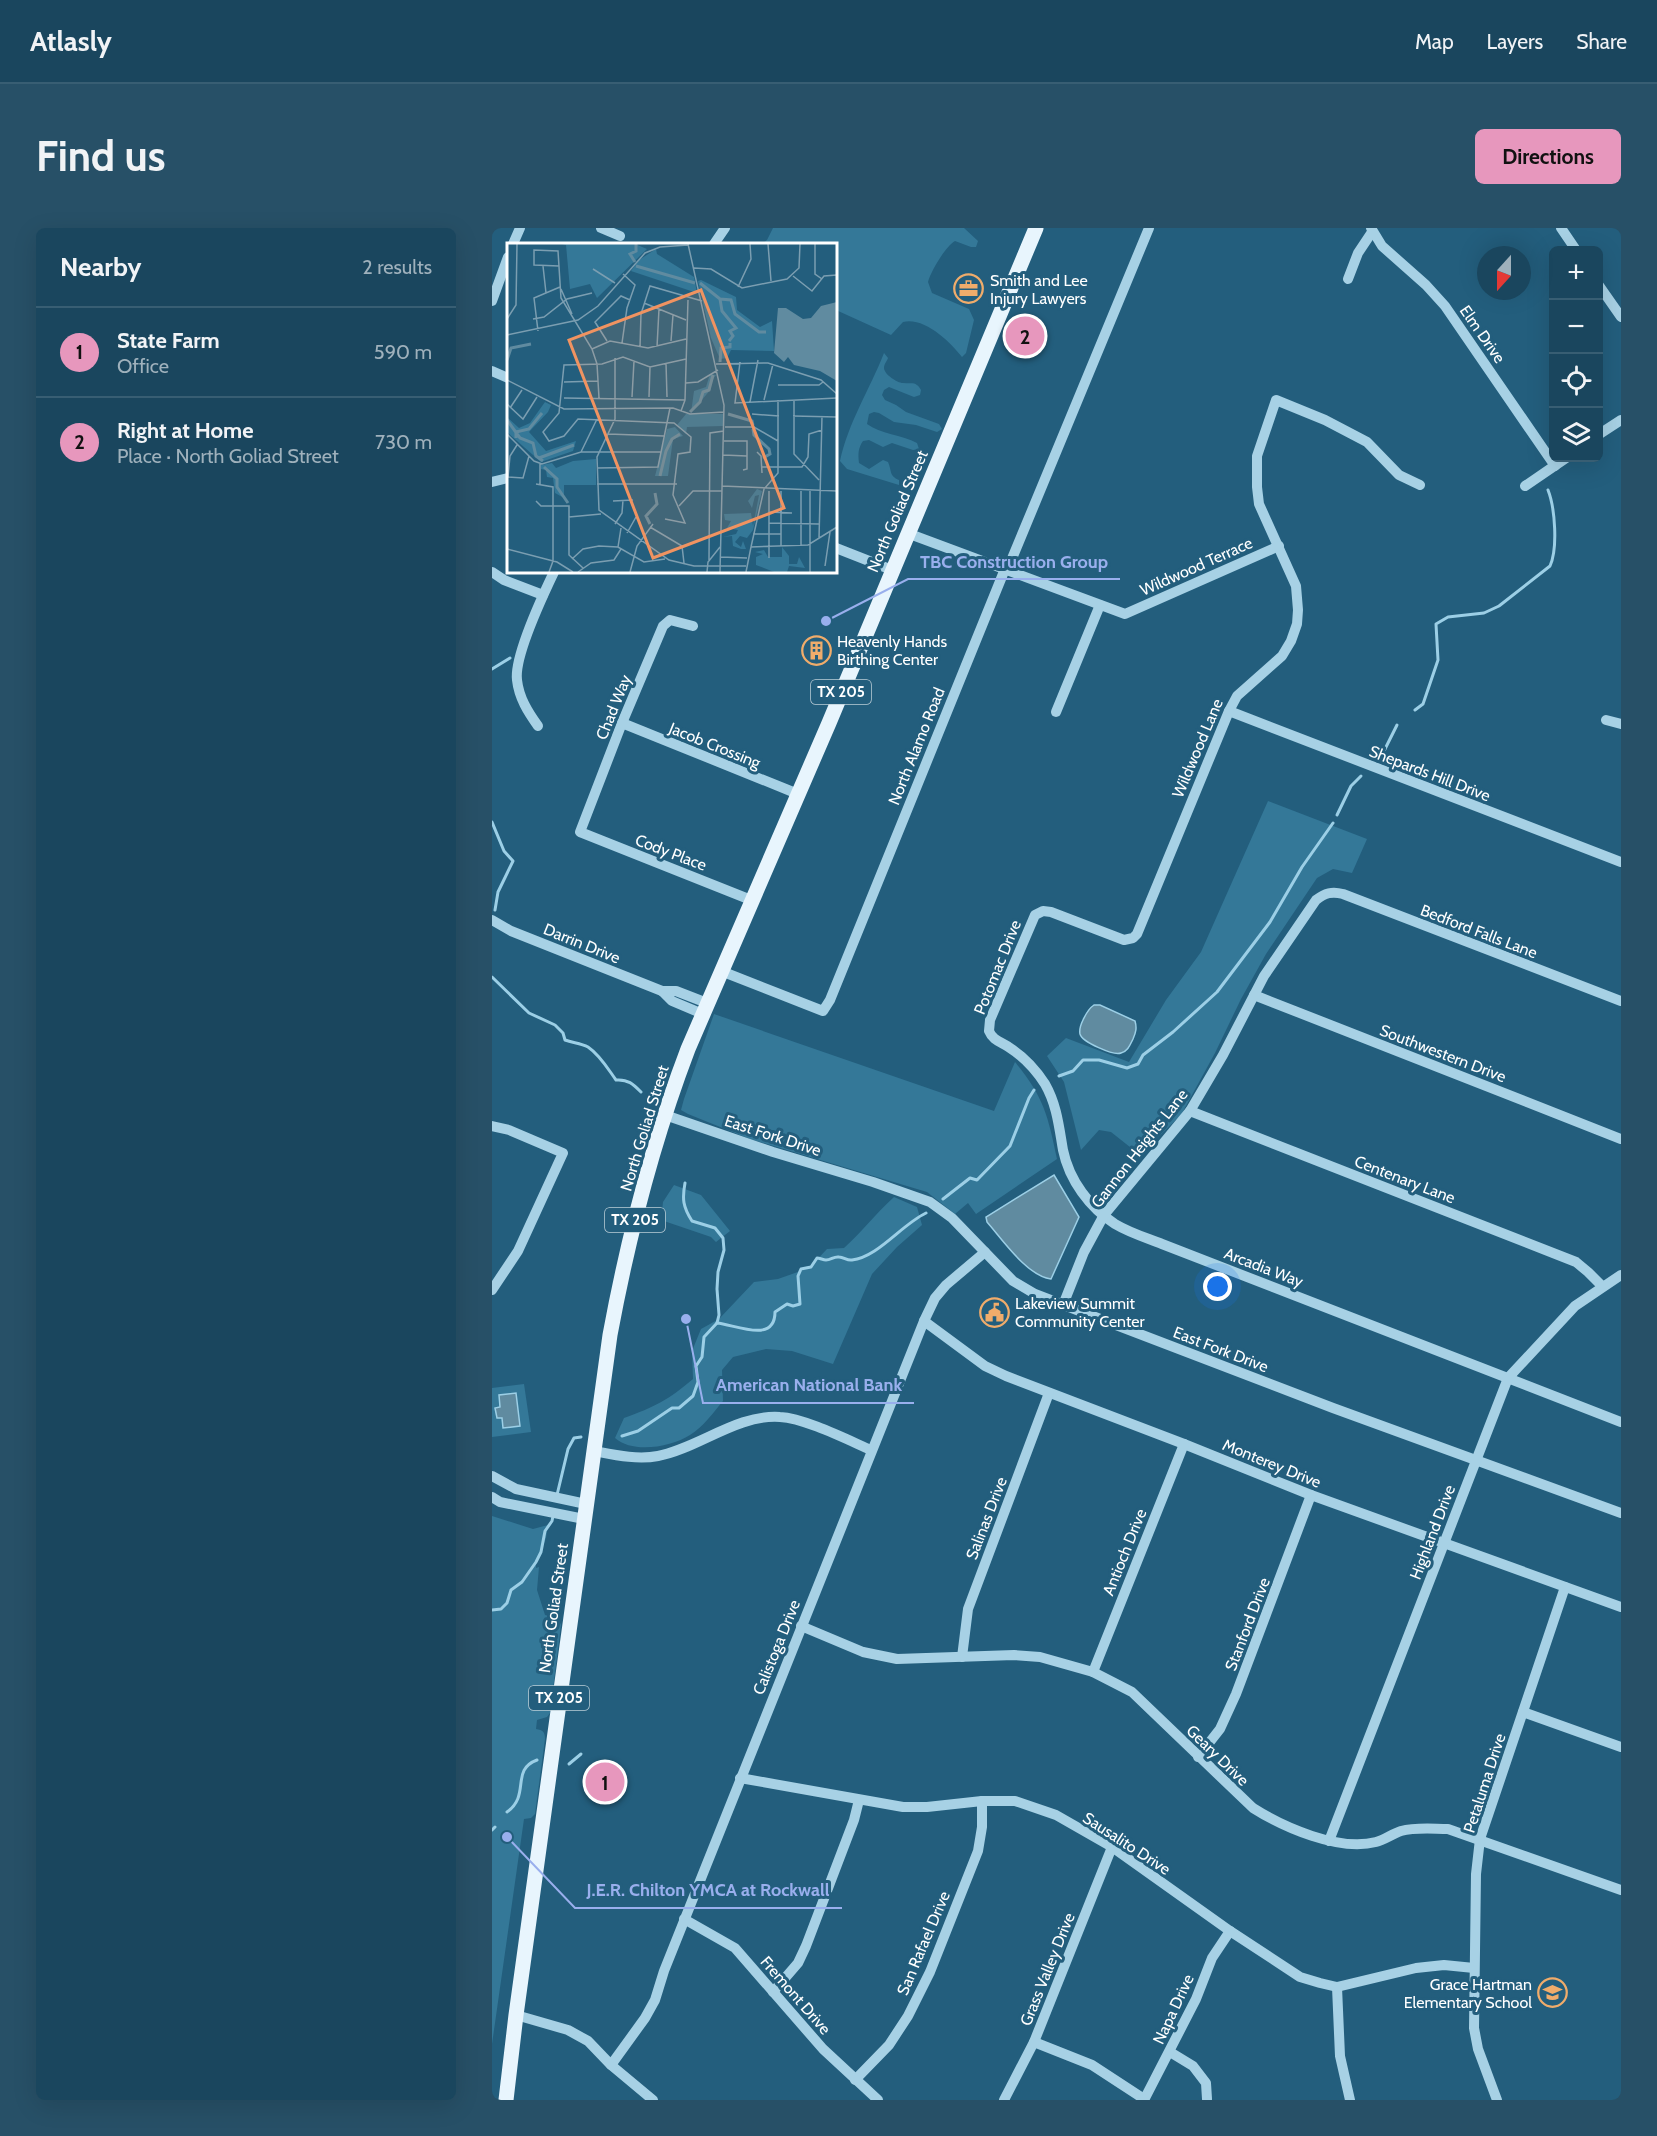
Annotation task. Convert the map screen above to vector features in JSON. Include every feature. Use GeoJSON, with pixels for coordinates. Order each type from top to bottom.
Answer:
{"type":"FeatureCollection","features":[{"type":"Feature","properties":{"kind":"main road","name":"North Goliad Street"},"geometry":{"type":"LineString","coordinates":[[506,2100],[610,1335],[639,1203],[665,1115],[705,1008],[798,794],[1036,228]]}},
{"type":"Feature","properties":{"kind":"street"},"geometry":{"type":"LineString","coordinates":[[513,243],[520,228]]}},
{"type":"Feature","properties":{"kind":"street"},"geometry":{"type":"LineString","coordinates":[[601,228],[620,236]]}},
{"type":"Feature","properties":{"kind":"street"},"geometry":{"type":"LineString","coordinates":[[715,243],[725,228]]}},
{"type":"Feature","properties":{"kind":"street","name":"North Alamo Road"},"geometry":{"type":"LineString","coordinates":[[721,971],[823,1011],[832,995],[1005,569],[1011,561],[1149,228]]}},
{"type":"Feature","properties":{"kind":"street"},"geometry":{"type":"LineString","coordinates":[[1561,228],[1573,246]]}},
{"type":"Feature","properties":{"kind":"street","name":"Elm Drive"},"geometry":{"type":"LineString","coordinates":[[1348,279],[1358,253],[1372,230],[1382,246],[1445,306],[1555,465]]}},
{"type":"Feature","properties":{"kind":"street"},"geometry":{"type":"LineString","coordinates":[[492,301],[507,260]]}},
{"type":"Feature","properties":{"kind":"street"},"geometry":{"type":"LineString","coordinates":[[1603,290],[1621,317]]}},
{"type":"Feature","properties":{"kind":"street"},"geometry":{"type":"LineString","coordinates":[[492,371],[507,378]]}},
{"type":"Feature","properties":{"kind":"street","name":"Wildwood Lane"},"geometry":{"type":"LineString","coordinates":[[1039,913],[1051,912],[1118,939],[1129,940],[1137,934],[1229,711],[1237,696],[1282,656],[1291,641],[1298,610],[1296,586],[1260,504],[1257,487],[1257,456],[1276,400],[1325,420],[1367,442],[1399,475],[1420,485]]}},
{"type":"Feature","properties":{"kind":"street"},"geometry":{"type":"LineString","coordinates":[[1603,432],[1621,420]]}},
{"type":"Feature","properties":{"kind":"street"},"geometry":{"type":"LineString","coordinates":[[1525,486],[1560,462]]}},
{"type":"Feature","properties":{"kind":"street"},"geometry":{"type":"LineString","coordinates":[[492,482],[507,478]]}},
{"type":"Feature","properties":{"kind":"street"},"geometry":{"type":"LineString","coordinates":[[908,533],[1100,605],[1056,712]]}},
{"type":"Feature","properties":{"kind":"street","name":"Wildwood Terrace"},"geometry":{"type":"LineString","coordinates":[[1100,605],[1125,614],[1279,546]]}},
{"type":"Feature","properties":{"kind":"street"},"geometry":{"type":"LineString","coordinates":[[837,548],[892,570]]}},
{"type":"Feature","properties":{"kind":"street"},"geometry":{"type":"LineString","coordinates":[[492,572],[504,580],[543,595]]}},
{"type":"Feature","properties":{"kind":"street"},"geometry":{"type":"LineString","coordinates":[[538,726],[519,693],[516,678],[519,660],[554,573]]}},
{"type":"Feature","properties":{"kind":"street","name":"Chad Way"},"geometry":{"type":"LineString","coordinates":[[580,832],[663,626],[670,620],[693,626]]}},
{"type":"Feature","properties":{"kind":"street","name":"Shepards Hill Drive"},"geometry":{"type":"LineString","coordinates":[[1229,711],[1621,862]]}},
{"type":"Feature","properties":{"kind":"street"},"geometry":{"type":"LineString","coordinates":[[1606,720],[1621,724]]}},
{"type":"Feature","properties":{"kind":"street","name":"Jacob Crossing"},"geometry":{"type":"LineString","coordinates":[[622,723],[798,794]]}},
{"type":"Feature","properties":{"kind":"street","name":"Cody Place"},"geometry":{"type":"LineString","coordinates":[[580,832],[751,900]]}},
{"type":"Feature","properties":{"kind":"street","name":"Bedford Falls Lane"},"geometry":{"type":"LineString","coordinates":[[1326,894],[1335,892],[1343,894],[1621,1001]]}},
{"type":"Feature","properties":{"kind":"street","name":"Gannon Heights Lane"},"geometry":{"type":"LineString","coordinates":[[1063,1305],[1084,1252],[1104,1215],[1190,1111],[1270,967],[1316,900],[1326,894]]}},
{"type":"Feature","properties":{"kind":"street","name":"Potomac Drive"},"geometry":{"type":"LineString","coordinates":[[991,1036],[990,1020],[1033,919],[1039,913]]}},
{"type":"Feature","properties":{"kind":"street","name":"Darrin Drive"},"geometry":{"type":"LineString","coordinates":[[492,920],[512,932],[662,992],[676,991],[705,1008]]}},
{"type":"Feature","properties":{"kind":"street","name":"Southwestern Drive"},"geometry":{"type":"LineString","coordinates":[[1254,995],[1621,1139]]}},
{"type":"Feature","properties":{"kind":"street","name":"Arcadia Way"},"geometry":{"type":"LineString","coordinates":[[991,1036],[1023,1058],[1045,1085],[1058,1119],[1069,1170],[1086,1197],[1115,1224],[1621,1422]]}},
{"type":"Feature","properties":{"kind":"street","name":"Centenary Lane"},"geometry":{"type":"LineString","coordinates":[[1190,1111],[1576,1262],[1602,1287]]}},
{"type":"Feature","properties":{"kind":"street","name":"East Fork Drive"},"geometry":{"type":"LineString","coordinates":[[665,1115],[930,1202],[952,1218],[1013,1281],[1035,1294],[1621,1513]]}},
{"type":"Feature","properties":{"kind":"street"},"geometry":{"type":"LineString","coordinates":[[492,1126],[509,1130],[563,1153],[518,1251],[492,1290]]}},
{"type":"Feature","properties":{"kind":"street","name":"Calistoga Drive"},"geometry":{"type":"LineString","coordinates":[[611,2065],[645,2018],[655,2000],[684,1919],[924,1321],[935,1298],[946,1285],[985,1252]]}},
{"type":"Feature","properties":{"kind":"street","name":"Highland Drive"},"geometry":{"type":"LineString","coordinates":[[1329,1841],[1508,1378],[1575,1306],[1621,1275]]}},
{"type":"Feature","properties":{"kind":"street","name":"Monterey Drive"},"geometry":{"type":"LineString","coordinates":[[924,1321],[985,1366],[1006,1376],[1311,1495],[1621,1607]]}},
{"type":"Feature","properties":{"kind":"street","name":"Salinas Drive"},"geometry":{"type":"LineString","coordinates":[[962,1657],[968,1609],[1049,1393]]}},
{"type":"Feature","properties":{"kind":"street"},"geometry":{"type":"LineString","coordinates":[[594,1451],[635,1458],[659,1456],[759,1418],[781,1417],[811,1426],[871,1450]]}},
{"type":"Feature","properties":{"kind":"street","name":"Antioch Drive"},"geometry":{"type":"LineString","coordinates":[[1092,1672],[1184,1444]]}},
{"type":"Feature","properties":{"kind":"street"},"geometry":{"type":"LineString","coordinates":[[492,1476],[516,1489],[586,1504]]}},
{"type":"Feature","properties":{"kind":"street","name":"Stanford Drive"},"geometry":{"type":"LineString","coordinates":[[1198,1757],[1220,1729],[1236,1694],[1311,1495]]}},
{"type":"Feature","properties":{"kind":"street"},"geometry":{"type":"LineString","coordinates":[[492,1497],[500,1502],[584,1520]]}},
{"type":"Feature","properties":{"kind":"street","name":"Petaluma Drive"},"geometry":{"type":"LineString","coordinates":[[1497,2100],[1478,2049],[1474,2028],[1476,1874],[1480,1839],[1565,1587]]}},
{"type":"Feature","properties":{"kind":"street","name":"Geary Drive"},"geometry":{"type":"LineString","coordinates":[[801,1626],[863,1652],[897,1659],[1033,1656],[1092,1672],[1132,1692],[1252,1808],[1270,1819],[1329,1841],[1354,1845],[1376,1842],[1402,1831],[1424,1828],[1448,1829],[1621,1890]]}},
{"type":"Feature","properties":{"kind":"street"},"geometry":{"type":"LineString","coordinates":[[1523,1712],[1621,1748]]}},
{"type":"Feature","properties":{"kind":"street","name":"Sausalito Drive"},"geometry":{"type":"LineString","coordinates":[[740,1778],[903,1807],[1015,1801],[1056,1815],[1112,1847],[1230,1931],[1300,1977],[1337,1987],[1416,1968],[1444,1965],[1474,1968]]}},
{"type":"Feature","properties":{"kind":"street"},"geometry":{"type":"LineString","coordinates":[[773,1992],[798,1963],[806,1946],[854,1820],[859,1800]]}},
{"type":"Feature","properties":{"kind":"street","name":"San Rafael Drive"},"geometry":{"type":"LineString","coordinates":[[855,2080],[889,2045],[908,2016],[930,1972],[978,1851],[982,1827],[982,1801]]}},
{"type":"Feature","properties":{"kind":"street","name":"Grass Valley Drive"},"geometry":{"type":"LineString","coordinates":[[1004,2100],[1034,2042],[1112,1847]]}},
{"type":"Feature","properties":{"kind":"street","name":"Fremont Drive"},"geometry":{"type":"LineString","coordinates":[[684,1919],[735,1948],[824,2049],[878,2100]]}},
{"type":"Feature","properties":{"kind":"street","name":"Napa Drive"},"geometry":{"type":"LineString","coordinates":[[1144,2100],[1196,1999],[1212,1958],[1230,1931]]}},
{"type":"Feature","properties":{"kind":"street"},"geometry":{"type":"LineString","coordinates":[[1337,1987],[1340,2056],[1350,2100]]}},
{"type":"Feature","properties":{"kind":"street"},"geometry":{"type":"LineString","coordinates":[[516,2015],[568,2030],[588,2041],[611,2065],[653,2100]]}},
{"type":"Feature","properties":{"kind":"street"},"geometry":{"type":"LineString","coordinates":[[1034,2042],[1092,2065],[1144,2100]]}},
{"type":"Feature","properties":{"kind":"street"},"geometry":{"type":"LineString","coordinates":[[1170,2052],[1193,2066],[1206,2083],[1207,2099]]}},
{"type":"Feature","properties":{"kind":"shaded area"},"geometry":{"type":"Polygon","coordinates":[[[773,228],[964,228],[978,241],[976,247],[955,241],[939,260],[928,282],[932,293],[969,309],[974,320],[966,353],[962,357],[944,338],[920,323],[903,322],[891,335],[837,310],[837,243],[763,243],[773,228]]]}},
{"type":"Feature","properties":{"kind":"shaded area"},"geometry":{"type":"Polygon","coordinates":[[[884,353],[888,358],[884,368],[888,375],[900,383],[915,384],[921,390],[920,395],[914,397],[889,387],[882,395],[885,400],[906,412],[939,424],[942,429],[937,432],[916,425],[894,422],[879,413],[869,414],[867,424],[917,443],[919,449],[913,450],[892,443],[883,447],[869,440],[863,441],[860,446],[859,463],[869,469],[883,460],[888,462],[892,475],[899,480],[899,485],[847,469],[840,461],[854,420],[884,353]]]}},
{"type":"Feature","properties":{"kind":"shaded area"},"geometry":{"type":"Polygon","coordinates":[[[1268,801],[1367,839],[1352,873],[1333,869],[1317,878],[1266,954],[1181,1115],[1140,1155],[1111,1132],[1099,1130],[1081,1150],[1064,1082],[1047,1056],[1066,1038],[1129,1062],[1166,1000],[1201,952],[1268,801]]]}},
{"type":"Feature","properties":{"kind":"shaded area"},"geometry":{"type":"Polygon","coordinates":[[[1094,1005],[1100,1005],[1135,1021],[1135,1034],[1125,1051],[1117,1053],[1105,1050],[1082,1037],[1081,1025],[1087,1012],[1094,1005]]]}},
{"type":"Feature","properties":{"kind":"shaded area"},"geometry":{"type":"Polygon","coordinates":[[[714,1014],[994,1111],[1015,1062],[1033,1086],[1044,1108],[1057,1159],[976,1214],[968,1203],[955,1214],[927,1192],[750,1139],[688,1114],[681,1110],[714,1014]]]}},
{"type":"Feature","properties":{"kind":"shaded area"},"geometry":{"type":"Polygon","coordinates":[[[1054,1175],[1079,1217],[1051,1279],[1024,1264],[987,1222],[986,1217],[1054,1175]]]}},
{"type":"Feature","properties":{"kind":"shaded area"},"geometry":{"type":"Polygon","coordinates":[[[674,1185],[701,1195],[730,1231],[716,1242],[711,1237],[661,1220],[663,1202],[674,1185]]]}},
{"type":"Feature","properties":{"kind":"shaded area"},"geometry":{"type":"Polygon","coordinates":[[[894,1197],[917,1207],[922,1225],[872,1274],[833,1364],[792,1351],[766,1349],[733,1357],[722,1370],[723,1401],[695,1432],[673,1443],[652,1447],[632,1446],[615,1438],[624,1418],[661,1402],[693,1379],[692,1351],[701,1329],[719,1319],[754,1282],[778,1279],[809,1268],[827,1249],[844,1248],[894,1197]]]}},
{"type":"Feature","properties":{"kind":"shaded area"},"geometry":{"type":"Polygon","coordinates":[[[524,1384],[531,1432],[492,1437],[492,1388],[524,1384]]]}},
{"type":"Feature","properties":{"kind":"shaded area"},"geometry":{"type":"Polygon","coordinates":[[[516,1393],[520,1426],[503,1428],[502,1418],[497,1418],[495,1408],[500,1407],[499,1395],[516,1393]]]}},
{"type":"Feature","properties":{"kind":"shaded area"},"geometry":{"type":"Polygon","coordinates":[[[492,1516],[533,1529],[548,1525],[546,1538],[536,1565],[536,1568],[539,1567],[537,1590],[545,1615],[558,1618],[561,1625],[550,1713],[547,1717],[537,1720],[536,1729],[543,1732],[545,1739],[535,1814],[531,1818],[524,1819],[492,2044],[492,1516]]]}},
{"type":"Feature","properties":{"kind":"waterway"},"geometry":{"type":"LineString","coordinates":[[1415,710],[1423,704],[1438,660],[1436,624],[1448,617],[1484,613],[1499,606],[1550,566],[1555,528],[1548,490]]}},
{"type":"Feature","properties":{"kind":"waterway"},"geometry":{"type":"LineString","coordinates":[[492,669],[510,658]]}},
{"type":"Feature","properties":{"kind":"waterway"},"geometry":{"type":"LineString","coordinates":[[1382,755],[1397,725]]}},
{"type":"Feature","properties":{"kind":"waterway"},"geometry":{"type":"LineString","coordinates":[[1337,815],[1351,786],[1361,776]]}},
{"type":"Feature","properties":{"kind":"waterway"},"geometry":{"type":"LineString","coordinates":[[492,822],[504,851],[513,861],[498,892],[495,910]]}},
{"type":"Feature","properties":{"kind":"waterway"},"geometry":{"type":"LineString","coordinates":[[1059,1076],[1073,1071],[1083,1060],[1099,1060],[1127,1068],[1138,1064],[1143,1055],[1173,1032],[1217,992],[1270,922],[1302,867],[1333,823]]}},
{"type":"Feature","properties":{"kind":"waterway"},"geometry":{"type":"LineString","coordinates":[[492,977],[529,1013],[555,1025],[563,1033],[565,1040],[588,1047],[600,1058],[616,1080],[624,1080],[641,1092]]}},
{"type":"Feature","properties":{"kind":"waterway"},"geometry":{"type":"LineString","coordinates":[[943,1199],[970,1178],[977,1180],[1010,1146],[1034,1090]]}},
{"type":"Feature","properties":{"kind":"waterway"},"geometry":{"type":"LineString","coordinates":[[685,1183],[684,1203],[692,1221],[715,1228],[723,1238],[724,1250],[718,1272],[719,1315],[717,1323]]}},
{"type":"Feature","properties":{"kind":"waterway"},"geometry":{"type":"LineString","coordinates":[[622,1436],[638,1431],[672,1408],[679,1408],[693,1396],[698,1382],[696,1366],[702,1357],[704,1337],[717,1323],[753,1330],[769,1328],[775,1312],[787,1304],[793,1306],[800,1304],[798,1276],[801,1269],[811,1267],[817,1258],[826,1260],[837,1257],[850,1260],[862,1258],[926,1213]]}},
{"type":"Feature","properties":{"kind":"waterway"},"geometry":{"type":"LineString","coordinates":[[557,1495],[568,1449],[574,1438],[581,1437]]}},
{"type":"Feature","properties":{"kind":"waterway"},"geometry":{"type":"LineString","coordinates":[[492,1610],[501,1609],[507,1603],[511,1590],[522,1582],[536,1562],[541,1552],[545,1531],[553,1516]]}},
{"type":"Feature","properties":{"kind":"waterway"},"geometry":{"type":"LineString","coordinates":[[569,1764],[581,1754]]}},
{"type":"Feature","properties":{"kind":"waterway"},"geometry":{"type":"LineString","coordinates":[[507,1812],[518,1798],[524,1770],[537,1760]]}},
{"type":"Feature","properties":{"kind":"waterway"},"geometry":{"type":"LineString","coordinates":[[492,1830],[495,1827]]}},
{"type":"Feature","properties":{"kind":"place","name":"Smith and Lee Injury Lawyers"},"geometry":{"type":"Point","coordinates":[969,289]}},
{"type":"Feature","properties":{"kind":"place","name":"Right at Home"},"geometry":{"type":"Point","coordinates":[1025,336]}},
{"type":"Feature","properties":{"kind":"place","name":"TBC Construction Group"},"geometry":{"type":"Point","coordinates":[826,621]}},
{"type":"Feature","properties":{"kind":"place","name":"Heavenly Hands Birthing Center"},"geometry":{"type":"Point","coordinates":[816,650]}},
{"type":"Feature","properties":{"kind":"place","name":"Lakeview Summit Community Center"},"geometry":{"type":"Point","coordinates":[994,1312]}},
{"type":"Feature","properties":{"kind":"place","name":"American National Bank"},"geometry":{"type":"Point","coordinates":[686,1319]}},
{"type":"Feature","properties":{"kind":"place","name":"State Farm"},"geometry":{"type":"Point","coordinates":[605,1782]}},
{"type":"Feature","properties":{"kind":"place","name":"J.E.R. Chilton YMCA at Rockwall"},"geometry":{"type":"Point","coordinates":[507,1837]}},
{"type":"Feature","properties":{"kind":"place","name":"Grace Hartman Elementary School"},"geometry":{"type":"Point","coordinates":[1553,1993]}}]}
